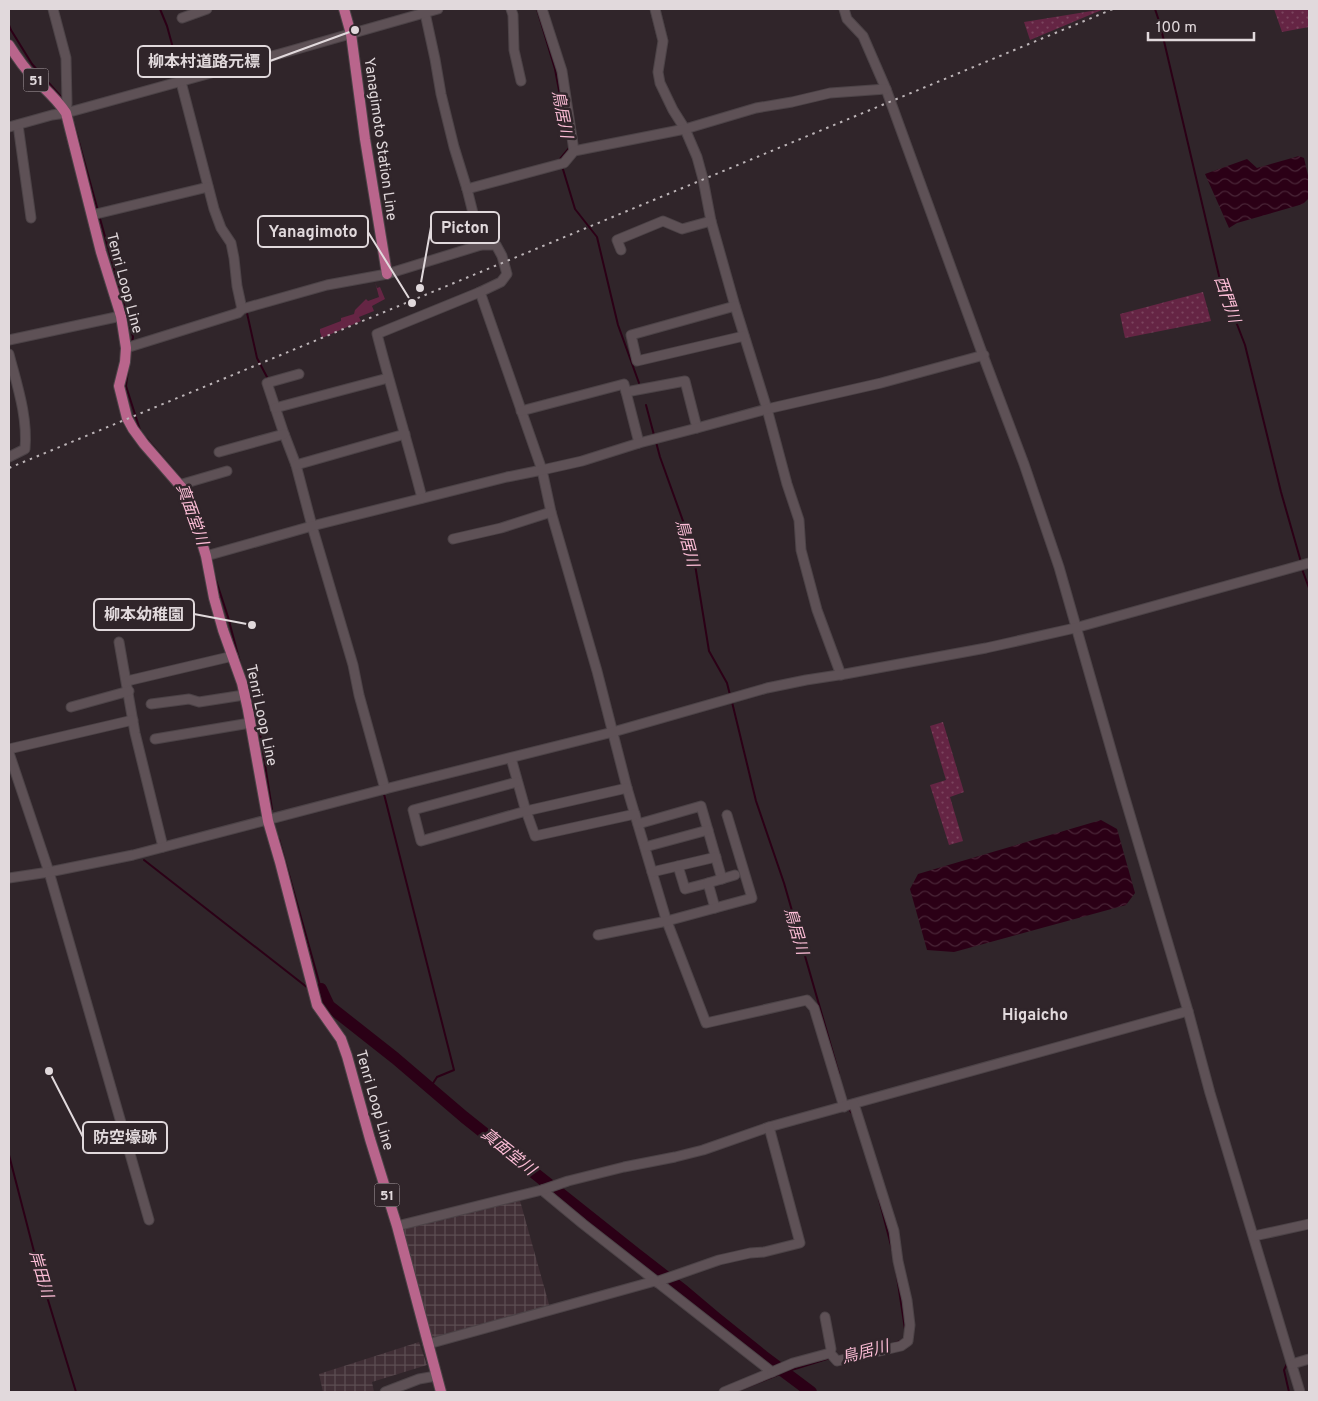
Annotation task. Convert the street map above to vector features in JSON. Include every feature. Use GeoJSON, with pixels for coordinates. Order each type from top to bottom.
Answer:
{"type":"FeatureCollection","features":[{"type":"Feature","properties":{"kind":"main road","name":"Yanagimoto Station Line"},"geometry":{"type":"LineString","coordinates":[[344,9],[351,34],[365,139],[387,274]]}},
{"type":"Feature","properties":{"kind":"main road","name":"Tenri Loop Line"},"geometry":{"type":"LineString","coordinates":[[9,45],[16,57],[32,76],[59,102],[66,113],[92,215],[121,316],[126,348],[119,386],[127,418],[144,444],[184,490],[206,556],[214,598],[244,694],[268,821],[318,1005],[341,1039],[347,1056],[397,1226],[441,1392]]}},
{"type":"Feature","properties":{"kind":"street"},"geometry":{"type":"LineString","coordinates":[[53,9],[66,58],[66,113]]}},
{"type":"Feature","properties":{"kind":"street"},"geometry":{"type":"LineString","coordinates":[[182,18],[207,9]]}},
{"type":"Feature","properties":{"kind":"street"},"geometry":{"type":"LineString","coordinates":[[9,127],[181,82],[438,9]]}},
{"type":"Feature","properties":{"kind":"street"},"geometry":{"type":"LineString","coordinates":[[511,9],[513,15],[514,50],[521,81]]}},
{"type":"Feature","properties":{"kind":"street"},"geometry":{"type":"LineString","coordinates":[[542,9],[562,71],[574,151]]}},
{"type":"Feature","properties":{"kind":"street"},"geometry":{"type":"LineString","coordinates":[[656,9],[663,41],[658,72],[660,83],[685,129],[697,157],[711,221],[799,520],[801,550],[817,610],[841,675]]}},
{"type":"Feature","properties":{"kind":"street"},"geometry":{"type":"LineString","coordinates":[[844,9],[847,19],[863,36],[886,89],[1024,464],[1059,567],[1210,1093],[1300,1392]]}},
{"type":"Feature","properties":{"kind":"street"},"geometry":{"type":"LineString","coordinates":[[425,13],[441,94],[481,245]]}},
{"type":"Feature","properties":{"kind":"street"},"geometry":{"type":"LineString","coordinates":[[181,82],[214,209],[221,228],[231,243],[242,309]]}},
{"type":"Feature","properties":{"kind":"street"},"geometry":{"type":"LineString","coordinates":[[467,189],[562,163],[574,151],[685,129],[756,108],[830,93],[886,89]]}},
{"type":"Feature","properties":{"kind":"street"},"geometry":{"type":"LineString","coordinates":[[18,125],[31,218]]}},
{"type":"Feature","properties":{"kind":"street"},"geometry":{"type":"LineString","coordinates":[[92,215],[208,187]]}},
{"type":"Feature","properties":{"kind":"street"},"geometry":{"type":"LineString","coordinates":[[621,250],[617,240],[663,221],[682,229],[711,221]]}},
{"type":"Feature","properties":{"kind":"street"},"geometry":{"type":"LineString","coordinates":[[126,348],[238,313],[242,309],[327,285],[387,274],[481,245],[496,245],[502,256],[507,274],[502,282],[377,334],[422,498]]}},
{"type":"Feature","properties":{"kind":"street"},"geometry":{"type":"LineString","coordinates":[[480,292],[542,470],[627,788],[667,921],[706,1023],[807,1000],[814,1008],[844,1107]]}},
{"type":"Feature","properties":{"kind":"street"},"geometry":{"type":"LineString","coordinates":[[735,306],[631,335],[638,361],[744,336]]}},
{"type":"Feature","properties":{"kind":"street"},"geometry":{"type":"LineString","coordinates":[[9,340],[121,316]]}},
{"type":"Feature","properties":{"kind":"street"},"geometry":{"type":"LineString","coordinates":[[9,354],[22,402],[26,440],[25,449],[9,457]]}},
{"type":"Feature","properties":{"kind":"street"},"geometry":{"type":"LineString","coordinates":[[206,556],[312,526],[507,477],[582,461],[639,443],[767,409],[881,383],[984,355]]}},
{"type":"Feature","properties":{"kind":"street"},"geometry":{"type":"LineString","coordinates":[[299,374],[267,382],[296,465],[312,526],[354,665],[359,695],[385,789]]}},
{"type":"Feature","properties":{"kind":"street"},"geometry":{"type":"LineString","coordinates":[[275,408],[388,378]]}},
{"type":"Feature","properties":{"kind":"street"},"geometry":{"type":"LineString","coordinates":[[626,392],[685,381],[697,428]]}},
{"type":"Feature","properties":{"kind":"street"},"geometry":{"type":"LineString","coordinates":[[521,411],[624,384],[639,443]]}},
{"type":"Feature","properties":{"kind":"street"},"geometry":{"type":"LineString","coordinates":[[219,452],[284,434]]}},
{"type":"Feature","properties":{"kind":"street"},"geometry":{"type":"LineString","coordinates":[[296,465],[405,434]]}},
{"type":"Feature","properties":{"kind":"street"},"geometry":{"type":"LineString","coordinates":[[179,485],[227,471]]}},
{"type":"Feature","properties":{"kind":"street"},"geometry":{"type":"LineString","coordinates":[[453,539],[501,528],[552,512]]}},
{"type":"Feature","properties":{"kind":"street"},"geometry":{"type":"LineString","coordinates":[[9,878],[133,856],[385,789],[613,732],[767,688],[986,648],[1075,628],[1303,564]]}},
{"type":"Feature","properties":{"kind":"street"},"geometry":{"type":"LineString","coordinates":[[119,642],[133,720],[163,847]]}},
{"type":"Feature","properties":{"kind":"street"},"geometry":{"type":"LineString","coordinates":[[127,681],[233,656]]}},
{"type":"Feature","properties":{"kind":"street"},"geometry":{"type":"LineString","coordinates":[[71,707],[129,691]]}},
{"type":"Feature","properties":{"kind":"street"},"geometry":{"type":"LineString","coordinates":[[151,704],[189,698],[199,702],[244,694]]}},
{"type":"Feature","properties":{"kind":"street"},"geometry":{"type":"LineString","coordinates":[[9,749],[133,720]]}},
{"type":"Feature","properties":{"kind":"street"},"geometry":{"type":"LineString","coordinates":[[155,739],[250,723]]}},
{"type":"Feature","properties":{"kind":"street"},"geometry":{"type":"LineString","coordinates":[[9,753],[49,872],[149,1220]]}},
{"type":"Feature","properties":{"kind":"street"},"geometry":{"type":"LineString","coordinates":[[511,758],[526,811],[536,836],[701,806],[722,879]]}},
{"type":"Feature","properties":{"kind":"street"},"geometry":{"type":"LineString","coordinates":[[517,782],[413,810],[420,841],[526,811],[627,788]]}},
{"type":"Feature","properties":{"kind":"street"},"geometry":{"type":"LineString","coordinates":[[598,935],[667,921],[752,898],[727,815]]}},
{"type":"Feature","properties":{"kind":"street"},"geometry":{"type":"LineString","coordinates":[[645,847],[708,830]]}},
{"type":"Feature","properties":{"kind":"street"},"geometry":{"type":"LineString","coordinates":[[652,872],[716,856]]}},
{"type":"Feature","properties":{"kind":"street"},"geometry":{"type":"LineString","coordinates":[[678,866],[685,889],[735,875]]}},
{"type":"Feature","properties":{"kind":"street"},"geometry":{"type":"LineString","coordinates":[[708,883],[715,908]]}},
{"type":"Feature","properties":{"kind":"street"},"geometry":{"type":"LineString","coordinates":[[397,1226],[624,1167],[675,1158],[768,1127],[1188,1011]]}},
{"type":"Feature","properties":{"kind":"street"},"geometry":{"type":"LineString","coordinates":[[825,1317],[831,1349],[830,1353],[837,1361],[902,1346],[908,1341],[910,1325],[908,1300],[898,1261],[894,1231],[854,1104]]}},
{"type":"Feature","properties":{"kind":"street"},"geometry":{"type":"LineString","coordinates":[[428,1344],[657,1281],[719,1260],[800,1243],[768,1127]]}},
{"type":"Feature","properties":{"kind":"street"},"geometry":{"type":"LineString","coordinates":[[543,1189],[589,1230],[773,1372]]}},
{"type":"Feature","properties":{"kind":"street"},"geometry":{"type":"LineString","coordinates":[[1254,1236],[1309,1224]]}},
{"type":"Feature","properties":{"kind":"street"},"geometry":{"type":"LineString","coordinates":[[724,1392],[788,1365],[830,1353]]}},
{"type":"Feature","properties":{"kind":"street"},"geometry":{"type":"LineString","coordinates":[[1292,1364],[1309,1359]]}},
{"type":"Feature","properties":{"kind":"street"},"geometry":{"type":"LineString","coordinates":[[385,1392],[436,1376]]}},
{"type":"Feature","properties":{"kind":"shaded area"},"geometry":{"type":"Polygon","coordinates":[[[1104,9],[1030,40],[1024,22],[1104,9]]]}},
{"type":"Feature","properties":{"kind":"shaded area"},"geometry":{"type":"Polygon","coordinates":[[[1274,9],[1309,9],[1309,27],[1282,32],[1274,9]]]}},
{"type":"Feature","properties":{"kind":"shaded area"},"geometry":{"type":"Polygon","coordinates":[[[375,282],[377,288],[380,287],[385,299],[372,306],[374,311],[359,317],[361,321],[322,338],[320,329],[341,321],[341,318],[354,314],[355,310],[366,299],[368,301],[379,297],[375,282]]]}},
{"type":"Feature","properties":{"kind":"shaded area"},"geometry":{"type":"Polygon","coordinates":[[[1203,292],[1211,321],[1125,338],[1120,314],[1203,292]]]}},
{"type":"Feature","properties":{"kind":"shaded area"},"geometry":{"type":"Polygon","coordinates":[[[943,722],[964,792],[950,797],[963,841],[949,845],[930,785],[946,780],[930,726],[943,722]]]}},
{"type":"Feature","properties":{"kind":"shaded area"},"geometry":{"type":"Polygon","coordinates":[[[519,1197],[550,1308],[432,1341],[403,1233],[405,1228],[519,1197]]]}},
{"type":"Feature","properties":{"kind":"shaded area"},"geometry":{"type":"Polygon","coordinates":[[[419,1342],[427,1365],[372,1382],[374,1392],[323,1392],[319,1374],[419,1342]]]}},
{"type":"Feature","properties":{"kind":"water"},"geometry":{"type":"Polygon","coordinates":[[[1299,156],[1304,158],[1309,180],[1309,198],[1303,204],[1237,223],[1229,228],[1205,174],[1247,159],[1257,168],[1299,156]]]}},
{"type":"Feature","properties":{"kind":"water"},"geometry":{"type":"Polygon","coordinates":[[[1101,820],[1117,829],[1135,893],[1126,905],[954,952],[927,950],[910,889],[918,874],[1101,820]]]}},
{"type":"Feature","properties":{"kind":"waterway"},"geometry":{"type":"LineString","coordinates":[[160,9],[167,26],[181,77]]}},
{"type":"Feature","properties":{"kind":"waterway","name":"鳥居川"},"geometry":{"type":"LineString","coordinates":[[537,9],[555,69],[567,133]]}},
{"type":"Feature","properties":{"kind":"waterway","name":"西門川"},"geometry":{"type":"LineString","coordinates":[[1155,9],[1220,280],[1245,345],[1281,492],[1301,562]]}},
{"type":"Feature","properties":{"kind":"waterway","name":"真面堂川"},"geometry":{"type":"LineString","coordinates":[[9,25],[32,64],[63,99]]}},
{"type":"Feature","properties":{"kind":"waterway","name":"真面堂川"},"geometry":{"type":"LineString","coordinates":[[74,124],[98,211]]}},
{"type":"Feature","properties":{"kind":"waterway","name":"鳥居川"},"geometry":{"type":"LineString","coordinates":[[561,161],[560,159],[570,147]]}},
{"type":"Feature","properties":{"kind":"waterway","name":"鳥居川"},"geometry":{"type":"LineString","coordinates":[[562,166],[575,209],[597,237],[618,325],[639,383]]}},
{"type":"Feature","properties":{"kind":"waterway","name":"真面堂川"},"geometry":{"type":"LineString","coordinates":[[99,215],[133,337],[132,343]]}},
{"type":"Feature","properties":{"kind":"waterway"},"geometry":{"type":"LineString","coordinates":[[247,313],[257,358],[268,379]]}},
{"type":"Feature","properties":{"kind":"waterway","name":"真面堂川"},"geometry":{"type":"LineString","coordinates":[[128,370],[126,386],[140,430]]}},
{"type":"Feature","properties":{"kind":"waterway","name":"鳥居川"},"geometry":{"type":"LineString","coordinates":[[646,405],[654,435]]}},
{"type":"Feature","properties":{"kind":"waterway","name":"真面堂川"},"geometry":{"type":"LineString","coordinates":[[146,438],[182,480]]}},
{"type":"Feature","properties":{"kind":"waterway","name":"鳥居川"},"geometry":{"type":"LineString","coordinates":[[656,442],[692,546],[709,651],[727,683],[730,695]]}},
{"type":"Feature","properties":{"kind":"waterway","name":"西門川"},"geometry":{"type":"LineString","coordinates":[[1302,569],[1309,588]]}},
{"type":"Feature","properties":{"kind":"waterway","name":"真面堂川"},"geometry":{"type":"LineString","coordinates":[[214,574],[242,670]]}},
{"type":"Feature","properties":{"kind":"waterway","name":"鳥居川"},"geometry":{"type":"LineString","coordinates":[[732,702],[756,801],[784,883],[839,1074]]}},
{"type":"Feature","properties":{"kind":"waterway","name":"真面堂川"},"geometry":{"type":"LineString","coordinates":[[252,704],[260,733],[272,809]]}},
{"type":"Feature","properties":{"kind":"waterway"},"geometry":{"type":"LineString","coordinates":[[384,794],[454,1070],[437,1077],[430,1088]]}},
{"type":"Feature","properties":{"kind":"waterway","name":"真面堂川"},"geometry":{"type":"LineString","coordinates":[[279,839],[321,989]]}},
{"type":"Feature","properties":{"kind":"waterway"},"geometry":{"type":"LineString","coordinates":[[144,860],[308,988]]}},
{"type":"Feature","properties":{"kind":"waterway","name":"真面堂川"},"geometry":{"type":"LineString","coordinates":[[321,989],[329,1006],[395,1058],[464,1117],[763,1356],[811,1392]]}},
{"type":"Feature","properties":{"kind":"waterway","name":"鳥居川"},"geometry":{"type":"LineString","coordinates":[[848,1108],[854,1116]]}},
{"type":"Feature","properties":{"kind":"waterway","name":"岸田川"},"geometry":{"type":"LineString","coordinates":[[9,1155],[38,1267],[76,1392]]}},
{"type":"Feature","properties":{"kind":"waterway","name":"鳥居川"},"geometry":{"type":"LineString","coordinates":[[879,1199],[893,1253]]}},
{"type":"Feature","properties":{"kind":"waterway","name":"鳥居川"},"geometry":{"type":"LineString","coordinates":[[896,1270],[905,1329]]}},
{"type":"Feature","properties":{"kind":"waterway","name":"鳥居川"},"geometry":{"type":"LineString","coordinates":[[895,1343],[903,1340],[905,1336]]}},
{"type":"Feature","properties":{"kind":"waterway","name":"真面堂川"},"geometry":{"type":"LineString","coordinates":[[735,1392],[785,1372],[830,1358]]}},
{"type":"Feature","properties":{"kind":"waterway","name":"西門川"},"geometry":{"type":"LineString","coordinates":[[1288,1362],[1284,1370],[1289,1392]]}},
{"type":"Feature","properties":{"kind":"railway"},"geometry":{"type":"LineString","coordinates":[[9,468],[1113,9]]}},
{"type":"Feature","properties":{"kind":"place","name":"柳本村道路元標"},"geometry":{"type":"Point","coordinates":[355,30]}},
{"type":"Feature","properties":{"kind":"place","name":"Picton"},"geometry":{"type":"Point","coordinates":[420,288]}},
{"type":"Feature","properties":{"kind":"place","name":"Yanagimoto"},"geometry":{"type":"Point","coordinates":[412,303]}},
{"type":"Feature","properties":{"kind":"place","name":"柳本幼稚園"},"geometry":{"type":"Point","coordinates":[252,625]}},
{"type":"Feature","properties":{"kind":"place","name":"防空壕跡"},"geometry":{"type":"Point","coordinates":[49,1071]}},
{"type":"Feature","properties":{"kind":"district","name":"Higaicho"},"geometry":{"type":"Point","coordinates":[1035,1014]}}]}
